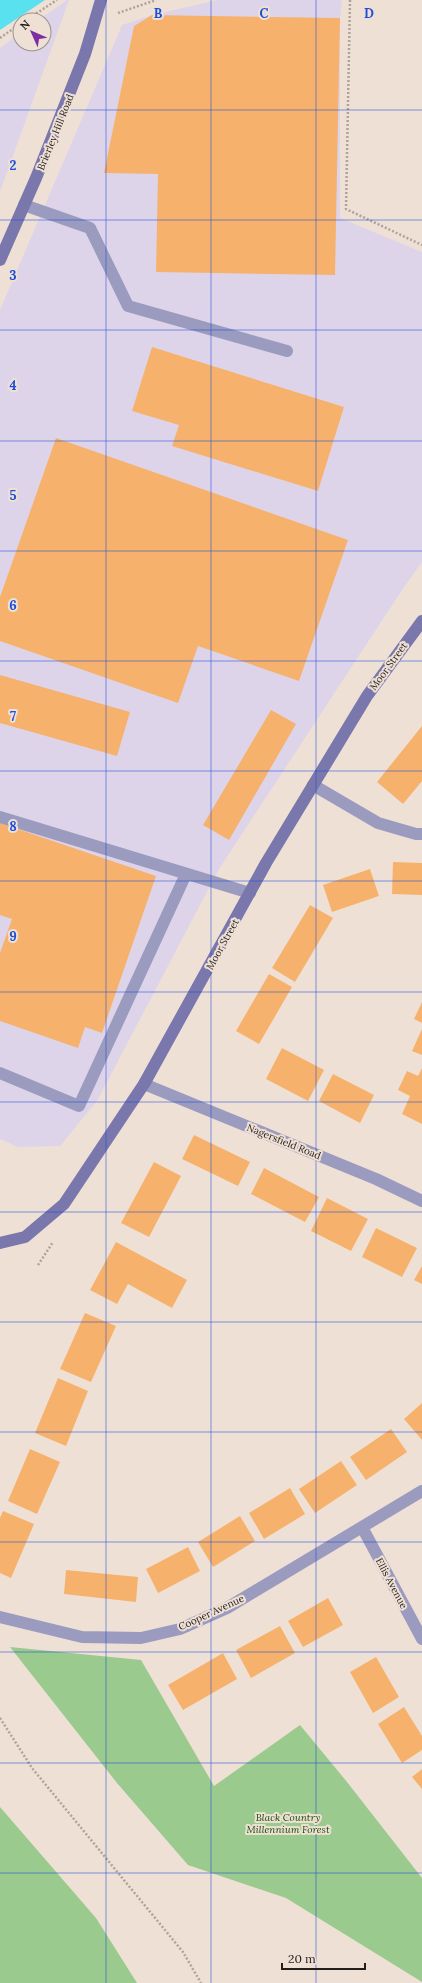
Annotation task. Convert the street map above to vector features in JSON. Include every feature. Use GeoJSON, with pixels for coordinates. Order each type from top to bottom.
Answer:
{"type":"FeatureCollection","features":[{"type":"Feature","properties":{"kind":"street","name":"Brierley Hill Road"},"geometry":{"type":"LineString","coordinates":[[0,260],[24,205],[85,54],[101,0]]}},
{"type":"Feature","properties":{"kind":"street"},"geometry":{"type":"LineString","coordinates":[[24,205],[90,228],[128,306],[287,351]]}},
{"type":"Feature","properties":{"kind":"street","name":"Moor Street"},"geometry":{"type":"LineString","coordinates":[[0,1243],[25,1236],[64,1204],[144,1084],[250,893],[366,696],[422,620]]}},
{"type":"Feature","properties":{"kind":"street"},"geometry":{"type":"LineString","coordinates":[[313,785],[378,823],[416,834],[422,834]]}},
{"type":"Feature","properties":{"kind":"street"},"geometry":{"type":"LineString","coordinates":[[0,817],[250,893]]}},
{"type":"Feature","properties":{"kind":"street"},"geometry":{"type":"LineString","coordinates":[[0,1072],[79,1106],[186,874]]}},
{"type":"Feature","properties":{"kind":"street","name":"Nagersfield Road"},"geometry":{"type":"LineString","coordinates":[[144,1084],[376,1179],[422,1201]]}},
{"type":"Feature","properties":{"kind":"street","name":"Cooper Avenue"},"geometry":{"type":"LineString","coordinates":[[0,1617],[82,1637],[141,1638],[180,1629],[227,1608],[422,1491]]}},
{"type":"Feature","properties":{"kind":"street","name":"Ellis Avenue"},"geometry":{"type":"LineString","coordinates":[[362,1527],[422,1639]]}},
{"type":"Feature","properties":{"kind":"path"},"geometry":{"type":"LineString","coordinates":[[38,12],[57,0]]}},
{"type":"Feature","properties":{"kind":"path"},"geometry":{"type":"LineString","coordinates":[[95,21],[156,0]]}},
{"type":"Feature","properties":{"kind":"path"},"geometry":{"type":"LineString","coordinates":[[350,0],[346,209],[422,244]]}},
{"type":"Feature","properties":{"kind":"path"},"geometry":{"type":"LineString","coordinates":[[0,38],[12,30]]}},
{"type":"Feature","properties":{"kind":"path"},"geometry":{"type":"LineString","coordinates":[[0,1718],[32,1768],[183,1952],[201,1983]]}},
{"type":"Feature","properties":{"kind":"shaded area"},"geometry":{"type":"Polygon","coordinates":[[[69,0],[52,47],[52,12],[50,12],[69,0]]]}},
{"type":"Feature","properties":{"kind":"shaded area"},"geometry":{"type":"Polygon","coordinates":[[[218,0],[342,0],[340,18],[340,218],[422,252],[422,562],[404,587],[219,869],[97,1101],[60,1146],[18,1147],[0,1139],[0,310],[122,25],[152,15],[218,0]]]}},
{"type":"Feature","properties":{"kind":"shaded area"},"geometry":{"type":"Polygon","coordinates":[[[12,39],[12,52],[50,52],[0,192],[0,48],[12,39]]]}},
{"type":"Feature","properties":{"kind":"green space","name":"Black Country Millennium Forest"},"geometry":{"type":"Polygon","coordinates":[[[10,1647],[141,1660],[214,1786],[300,1725],[347,1782],[422,1878],[422,1982],[286,1898],[188,1865],[117,1783],[10,1647]]]}},
{"type":"Feature","properties":{"kind":"green space"},"geometry":{"type":"Polygon","coordinates":[[[0,1807],[96,1918],[137,1983],[0,1983],[0,1807]]]}},
{"type":"Feature","properties":{"kind":"water"},"geometry":{"type":"Polygon","coordinates":[[[0,0],[45,0],[27,12],[12,12],[12,22],[0,30],[0,0]]]}},
{"type":"Feature","properties":{"kind":"building"},"geometry":{"type":"Polygon","coordinates":[[[152,15],[340,18],[335,275],[156,272],[158,174],[104,173],[134,26],[152,15]]]}},
{"type":"Feature","properties":{"kind":"building"},"geometry":{"type":"Polygon","coordinates":[[[152,347],[344,407],[318,491],[172,446],[179,425],[132,411],[152,347]]]}},
{"type":"Feature","properties":{"kind":"building"},"geometry":{"type":"Polygon","coordinates":[[[56,438],[348,540],[299,681],[198,646],[178,703],[0,641],[0,597],[56,438]]]}},
{"type":"Feature","properties":{"kind":"building"},"geometry":{"type":"Polygon","coordinates":[[[0,675],[130,712],[117,756],[0,723],[0,675]]]}},
{"type":"Feature","properties":{"kind":"building"},"geometry":{"type":"Polygon","coordinates":[[[271,710],[296,724],[229,840],[203,825],[271,710]]]}},
{"type":"Feature","properties":{"kind":"building"},"geometry":{"type":"Polygon","coordinates":[[[422,726],[422,781],[403,804],[377,782],[422,726]]]}},
{"type":"Feature","properties":{"kind":"building"},"geometry":{"type":"Polygon","coordinates":[[[0,823],[156,876],[102,1033],[85,1027],[78,1048],[0,1021],[0,953],[12,919],[0,915],[0,823]]]}},
{"type":"Feature","properties":{"kind":"building"},"geometry":{"type":"Polygon","coordinates":[[[393,862],[422,863],[422,895],[392,894],[393,862]]]}},
{"type":"Feature","properties":{"kind":"building"},"geometry":{"type":"Polygon","coordinates":[[[370,869],[379,896],[332,912],[323,885],[370,869]]]}},
{"type":"Feature","properties":{"kind":"building"},"geometry":{"type":"Polygon","coordinates":[[[310,905],[333,918],[295,982],[272,968],[310,905]]]}},
{"type":"Feature","properties":{"kind":"building"},"geometry":{"type":"Polygon","coordinates":[[[269,974],[292,987],[259,1044],[236,1031],[269,974]]]}},
{"type":"Feature","properties":{"kind":"building"},"geometry":{"type":"Polygon","coordinates":[[[422,1002],[422,1023],[414,1019],[422,1002]]]}},
{"type":"Feature","properties":{"kind":"building"},"geometry":{"type":"Polygon","coordinates":[[[422,1029],[422,1055],[412,1051],[422,1029]]]}},
{"type":"Feature","properties":{"kind":"building"},"geometry":{"type":"Polygon","coordinates":[[[282,1048],[324,1070],[308,1101],[266,1079],[282,1048]]]}},
{"type":"Feature","properties":{"kind":"building"},"geometry":{"type":"Polygon","coordinates":[[[422,1068],[422,1124],[402,1114],[410,1096],[398,1090],[407,1071],[418,1076],[422,1068]]]}},
{"type":"Feature","properties":{"kind":"building"},"geometry":{"type":"Polygon","coordinates":[[[333,1074],[374,1095],[360,1123],[319,1101],[333,1074]]]}},
{"type":"Feature","properties":{"kind":"building"},"geometry":{"type":"Polygon","coordinates":[[[194,1135],[250,1162],[238,1186],[182,1159],[194,1135]]]}},
{"type":"Feature","properties":{"kind":"building"},"geometry":{"type":"Polygon","coordinates":[[[154,1162],[181,1176],[149,1237],[121,1223],[154,1162]]]}},
{"type":"Feature","properties":{"kind":"building"},"geometry":{"type":"Polygon","coordinates":[[[264,1168],[319,1197],[305,1222],[251,1194],[264,1168]]]}},
{"type":"Feature","properties":{"kind":"building"},"geometry":{"type":"Polygon","coordinates":[[[327,1198],[368,1219],[351,1251],[311,1231],[327,1198]]]}},
{"type":"Feature","properties":{"kind":"building"},"geometry":{"type":"Polygon","coordinates":[[[376,1228],[417,1248],[402,1277],[362,1257],[376,1228]]]}},
{"type":"Feature","properties":{"kind":"building"},"geometry":{"type":"Polygon","coordinates":[[[116,1242],[187,1280],[172,1308],[128,1284],[117,1304],[90,1290],[116,1242]]]}},
{"type":"Feature","properties":{"kind":"building"},"geometry":{"type":"Polygon","coordinates":[[[422,1266],[422,1284],[414,1280],[422,1266]]]}},
{"type":"Feature","properties":{"kind":"building"},"geometry":{"type":"Polygon","coordinates":[[[85,1313],[116,1326],[91,1382],[60,1369],[85,1313]]]}},
{"type":"Feature","properties":{"kind":"building"},"geometry":{"type":"Polygon","coordinates":[[[58,1378],[88,1391],[66,1446],[35,1433],[58,1378]]]}},
{"type":"Feature","properties":{"kind":"building"},"geometry":{"type":"Polygon","coordinates":[[[422,1403],[422,1440],[404,1419],[422,1403]]]}},
{"type":"Feature","properties":{"kind":"building"},"geometry":{"type":"Polygon","coordinates":[[[391,1429],[407,1452],[366,1480],[350,1457],[391,1429]]]}},
{"type":"Feature","properties":{"kind":"building"},"geometry":{"type":"Polygon","coordinates":[[[30,1449],[60,1462],[37,1514],[8,1501],[30,1449]]]}},
{"type":"Feature","properties":{"kind":"building"},"geometry":{"type":"Polygon","coordinates":[[[341,1461],[357,1485],[315,1513],[299,1489],[341,1461]]]}},
{"type":"Feature","properties":{"kind":"building"},"geometry":{"type":"Polygon","coordinates":[[[290,1488],[305,1514],[264,1539],[249,1513],[290,1488]]]}},
{"type":"Feature","properties":{"kind":"building"},"geometry":{"type":"Polygon","coordinates":[[[3,1511],[34,1524],[11,1578],[0,1573],[0,1518],[3,1511]]]}},
{"type":"Feature","properties":{"kind":"building"},"geometry":{"type":"Polygon","coordinates":[[[240,1516],[255,1541],[213,1567],[198,1542],[240,1516]]]}},
{"type":"Feature","properties":{"kind":"building"},"geometry":{"type":"Polygon","coordinates":[[[188,1547],[200,1571],[158,1593],[146,1569],[188,1547]]]}},
{"type":"Feature","properties":{"kind":"building"},"geometry":{"type":"Polygon","coordinates":[[[66,1570],[138,1577],[136,1602],[64,1594],[66,1570]]]}},
{"type":"Feature","properties":{"kind":"building"},"geometry":{"type":"Polygon","coordinates":[[[328,1598],[343,1625],[303,1647],[288,1621],[328,1598]]]}},
{"type":"Feature","properties":{"kind":"building"},"geometry":{"type":"Polygon","coordinates":[[[280,1626],[295,1653],[251,1678],[236,1650],[280,1626]]]}},
{"type":"Feature","properties":{"kind":"building"},"geometry":{"type":"Polygon","coordinates":[[[223,1653],[237,1679],[183,1710],[168,1685],[223,1653]]]}},
{"type":"Feature","properties":{"kind":"building"},"geometry":{"type":"Polygon","coordinates":[[[376,1657],[399,1697],[373,1713],[350,1672],[376,1657]]]}},
{"type":"Feature","properties":{"kind":"building"},"geometry":{"type":"Polygon","coordinates":[[[404,1707],[422,1736],[422,1750],[402,1763],[378,1724],[404,1707]]]}},
{"type":"Feature","properties":{"kind":"building"},"geometry":{"type":"Polygon","coordinates":[[[422,1769],[422,1789],[412,1777],[422,1769]]]}}]}
